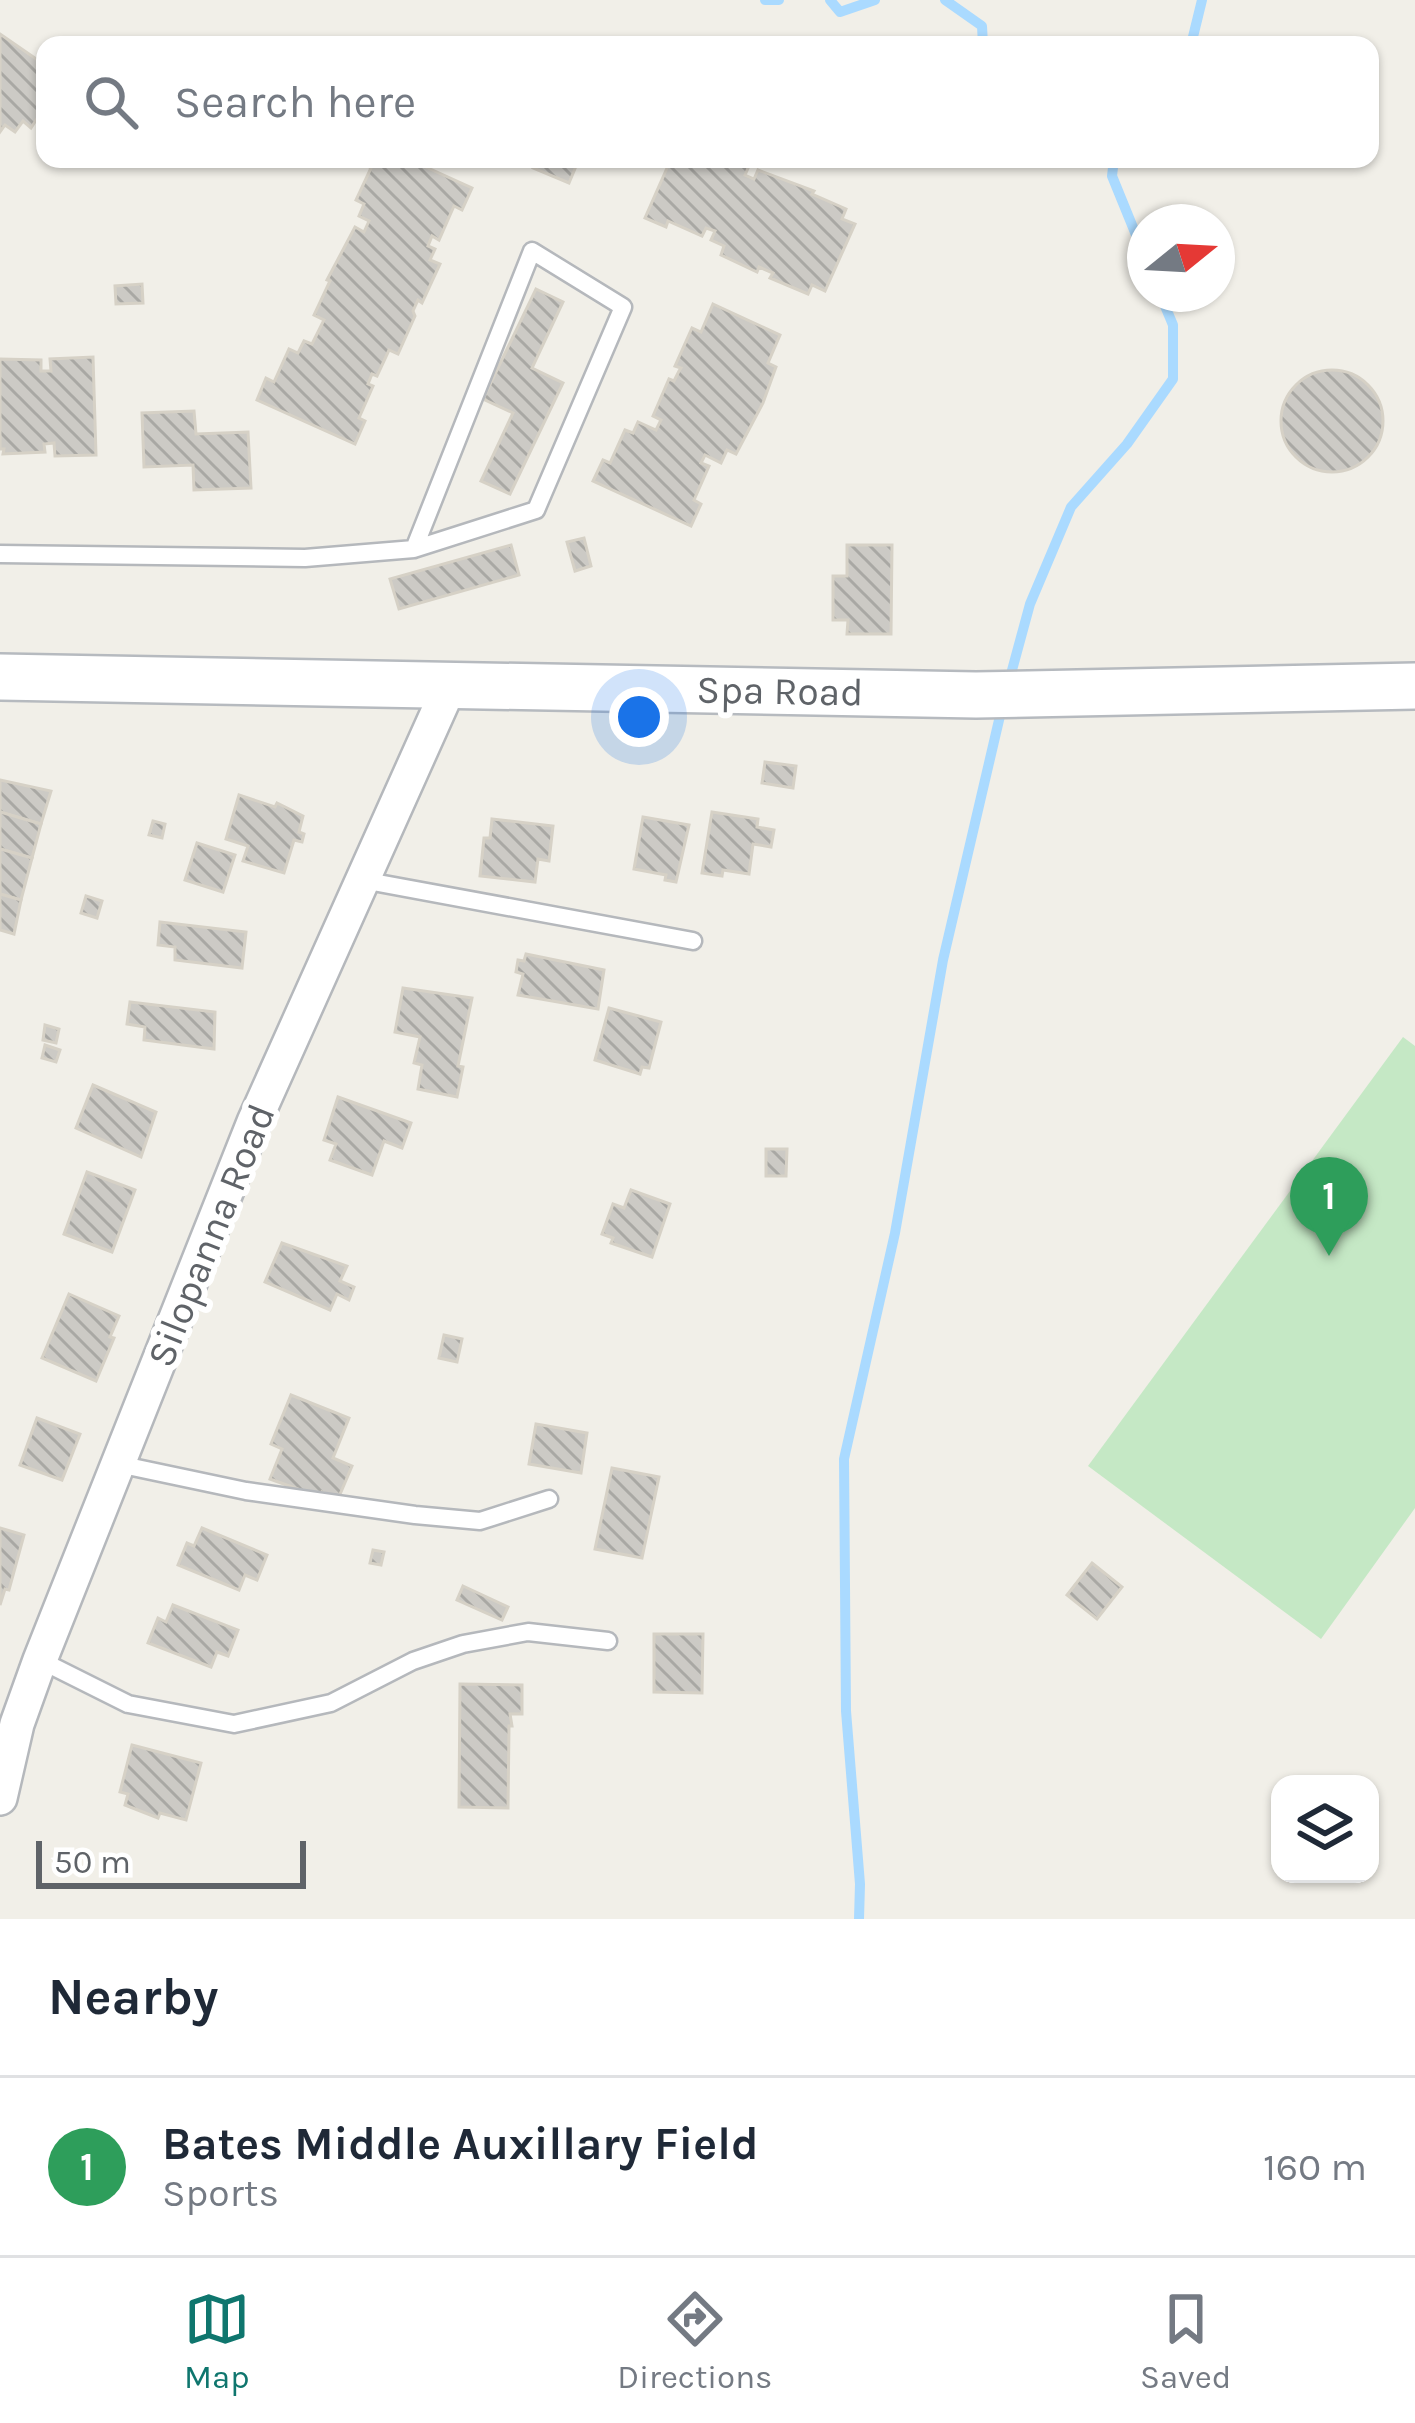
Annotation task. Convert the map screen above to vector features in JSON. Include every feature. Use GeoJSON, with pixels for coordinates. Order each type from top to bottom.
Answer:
{"type":"FeatureCollection","features":[{"type":"Feature","properties":{"kind":"main road","name":"Spa Road"},"geometry":{"type":"LineString","coordinates":[[0,677],[976,695],[1415,686]]}},
{"type":"Feature","properties":{"kind":"street","name":"Silopanna Road"},"geometry":{"type":"LineString","coordinates":[[0,1798],[8,1719],[40,1660],[254,1122],[451,683]]}},
{"type":"Feature","properties":{"kind":"lane"},"geometry":{"type":"LineString","coordinates":[[0,554],[305,558],[414,549],[536,510],[623,307],[532,251],[414,549]]}},
{"type":"Feature","properties":{"kind":"lane"},"geometry":{"type":"LineString","coordinates":[[362,880],[693,941]]}},
{"type":"Feature","properties":{"kind":"lane"},"geometry":{"type":"LineString","coordinates":[[118,1464],[245,1491],[480,1521],[549,1499]]}},
{"type":"Feature","properties":{"kind":"lane"},"geometry":{"type":"LineString","coordinates":[[40,1660],[128,1704],[234,1724],[332,1703],[413,1660],[463,1644],[529,1632],[608,1641]]}},
{"type":"Feature","properties":{"kind":"green space"},"geometry":{"type":"Polygon","coordinates":[[[1403,1037],[1415,1046],[1415,1508],[1321,1639],[1088,1466],[1403,1037]]]}},
{"type":"Feature","properties":{"kind":"building"},"geometry":{"type":"Polygon","coordinates":[[[0,34],[36,59],[36,120],[31,128],[23,121],[15,132],[5,125],[0,132],[0,34]]]}},
{"type":"Feature","properties":{"kind":"building"},"geometry":{"type":"Polygon","coordinates":[[[371,168],[428,168],[472,188],[462,210],[454,206],[439,240],[432,236],[428,246],[435,249],[430,260],[440,264],[422,303],[418,300],[398,354],[389,350],[377,376],[372,374],[368,384],[373,386],[359,418],[365,421],[355,444],[257,400],[266,378],[274,382],[289,349],[298,353],[304,341],[312,344],[324,320],[314,315],[327,280],[355,227],[364,232],[369,221],[359,216],[364,204],[356,200],[371,168]]]}},
{"type":"Feature","properties":{"kind":"building"},"geometry":{"type":"Polygon","coordinates":[[[533,168],[575,168],[569,183],[533,168]]]}},
{"type":"Feature","properties":{"kind":"building"},"geometry":{"type":"Polygon","coordinates":[[[667,168],[748,168],[745,175],[754,179],[758,170],[814,191],[812,194],[846,209],[842,219],[855,224],[825,291],[812,285],[808,294],[770,278],[773,273],[759,267],[757,272],[721,255],[724,246],[711,240],[715,231],[706,228],[702,236],[668,221],[666,227],[645,218],[667,168]]]}},
{"type":"Feature","properties":{"kind":"building"},"geometry":{"type":"Polygon","coordinates":[[[142,284],[143,303],[116,304],[115,286],[142,284]]]}},
{"type":"Feature","properties":{"kind":"building"},"geometry":{"type":"Polygon","coordinates":[[[536,289],[563,302],[532,368],[563,383],[510,494],[481,481],[513,413],[483,399],[536,289]]]}},
{"type":"Feature","properties":{"kind":"building"},"geometry":{"type":"Polygon","coordinates":[[[713,304],[780,335],[768,363],[776,367],[763,403],[736,454],[727,450],[721,463],[705,455],[701,463],[709,466],[694,500],[701,504],[691,526],[593,481],[603,460],[610,463],[625,430],[633,433],[638,422],[656,430],[661,420],[653,416],[669,379],[674,381],[681,368],[675,366],[692,328],[701,332],[713,304]]]}},
{"type":"Feature","properties":{"kind":"building"},"geometry":{"type":"Polygon","coordinates":[[[93,357],[96,455],[55,456],[54,443],[44,444],[45,452],[3,454],[0,359],[41,360],[41,371],[51,371],[50,359],[93,357]]]}},
{"type":"Feature","properties":{"kind":"building"},"geometry":{"type":"Polygon","coordinates":[[[1332,370],[1352,374],[1368,385],[1379,401],[1383,421],[1379,441],[1368,457],[1352,468],[1332,472],[1312,468],[1296,457],[1285,441],[1281,421],[1285,401],[1296,385],[1312,374],[1332,370]]]}},
{"type":"Feature","properties":{"kind":"building"},"geometry":{"type":"Polygon","coordinates":[[[194,411],[196,434],[248,432],[251,488],[194,490],[193,465],[144,467],[142,413],[194,411]]]}},
{"type":"Feature","properties":{"kind":"building"},"geometry":{"type":"Polygon","coordinates":[[[584,538],[591,566],[575,571],[567,542],[584,538]]]}},
{"type":"Feature","properties":{"kind":"building"},"geometry":{"type":"Polygon","coordinates":[[[511,545],[519,575],[399,609],[390,579],[511,545]]]}},
{"type":"Feature","properties":{"kind":"building"},"geometry":{"type":"Polygon","coordinates":[[[847,545],[892,545],[891,634],[847,634],[848,620],[833,620],[833,576],[847,576],[847,545]]]}},
{"type":"Feature","properties":{"kind":"building"},"geometry":{"type":"Polygon","coordinates":[[[765,762],[796,766],[793,788],[762,783],[765,762]]]}},
{"type":"Feature","properties":{"kind":"building"},"geometry":{"type":"Polygon","coordinates":[[[0,780],[51,791],[41,824],[0,812],[0,780]]]}},
{"type":"Feature","properties":{"kind":"building"},"geometry":{"type":"Polygon","coordinates":[[[239,795],[275,807],[277,803],[303,816],[302,842],[294,840],[284,873],[243,861],[248,846],[226,839],[239,795]]]}},
{"type":"Feature","properties":{"kind":"building"},"geometry":{"type":"Polygon","coordinates":[[[0,812],[41,824],[32,858],[0,849],[0,812]]]}},
{"type":"Feature","properties":{"kind":"building"},"geometry":{"type":"Polygon","coordinates":[[[712,812],[758,819],[757,827],[774,830],[771,847],[753,844],[749,874],[702,873],[712,812]]]}},
{"type":"Feature","properties":{"kind":"building"},"geometry":{"type":"Polygon","coordinates":[[[643,817],[689,825],[676,882],[665,880],[666,875],[634,869],[643,817]]]}},
{"type":"Feature","properties":{"kind":"building"},"geometry":{"type":"Polygon","coordinates":[[[492,819],[553,826],[549,861],[538,859],[535,882],[480,876],[484,838],[490,838],[492,819]]]}},
{"type":"Feature","properties":{"kind":"building"},"geometry":{"type":"Polygon","coordinates":[[[153,821],[165,824],[162,838],[149,835],[153,821]]]}},
{"type":"Feature","properties":{"kind":"building"},"geometry":{"type":"Polygon","coordinates":[[[197,843],[235,855],[223,892],[185,880],[197,843]]]}},
{"type":"Feature","properties":{"kind":"building"},"geometry":{"type":"Polygon","coordinates":[[[0,849],[32,858],[21,900],[0,894],[0,849]]]}},
{"type":"Feature","properties":{"kind":"building"},"geometry":{"type":"Polygon","coordinates":[[[0,894],[21,900],[14,934],[0,930],[0,894]]]}},
{"type":"Feature","properties":{"kind":"building"},"geometry":{"type":"Polygon","coordinates":[[[86,896],[102,901],[97,918],[81,913],[86,896]]]}},
{"type":"Feature","properties":{"kind":"building"},"geometry":{"type":"Polygon","coordinates":[[[160,922],[246,932],[242,968],[175,960],[175,947],[158,945],[160,922]]]}},
{"type":"Feature","properties":{"kind":"building"},"geometry":{"type":"Polygon","coordinates":[[[526,954],[604,970],[598,1009],[518,995],[523,974],[516,972],[518,960],[524,961],[526,954]]]}},
{"type":"Feature","properties":{"kind":"building"},"geometry":{"type":"Polygon","coordinates":[[[403,988],[472,998],[458,1066],[463,1067],[457,1097],[418,1089],[422,1065],[414,1063],[420,1037],[395,1032],[403,988]]]}},
{"type":"Feature","properties":{"kind":"building"},"geometry":{"type":"Polygon","coordinates":[[[130,1002],[215,1012],[214,1049],[144,1040],[145,1027],[127,1024],[130,1002]]]}},
{"type":"Feature","properties":{"kind":"building"},"geometry":{"type":"Polygon","coordinates":[[[609,1008],[661,1022],[649,1068],[642,1067],[640,1074],[595,1060],[609,1008]]]}},
{"type":"Feature","properties":{"kind":"building"},"geometry":{"type":"Polygon","coordinates":[[[45,1025],[59,1029],[56,1043],[43,1040],[45,1025]]]}},
{"type":"Feature","properties":{"kind":"building"},"geometry":{"type":"Polygon","coordinates":[[[45,1045],[60,1050],[56,1062],[42,1058],[45,1045]]]}},
{"type":"Feature","properties":{"kind":"building"},"geometry":{"type":"Polygon","coordinates":[[[93,1085],[156,1112],[141,1157],[76,1128],[93,1085]]]}},
{"type":"Feature","properties":{"kind":"building"},"geometry":{"type":"Polygon","coordinates":[[[338,1097],[411,1123],[402,1148],[384,1141],[372,1175],[330,1160],[336,1144],[324,1140],[338,1097]]]}},
{"type":"Feature","properties":{"kind":"building"},"geometry":{"type":"Polygon","coordinates":[[[766,1149],[787,1149],[786,1176],[766,1176],[766,1149]]]}},
{"type":"Feature","properties":{"kind":"building"},"geometry":{"type":"Polygon","coordinates":[[[87,1172],[135,1190],[112,1252],[64,1234],[87,1172]]]}},
{"type":"Feature","properties":{"kind":"building"},"geometry":{"type":"Polygon","coordinates":[[[631,1190],[670,1204],[652,1257],[611,1243],[613,1238],[602,1234],[613,1204],[624,1208],[631,1190]]]}},
{"type":"Feature","properties":{"kind":"building"},"geometry":{"type":"Polygon","coordinates":[[[282,1243],[347,1266],[340,1281],[354,1287],[349,1300],[337,1294],[330,1310],[265,1282],[282,1243]]]}},
{"type":"Feature","properties":{"kind":"building"},"geometry":{"type":"Polygon","coordinates":[[[69,1294],[119,1316],[96,1381],[42,1358],[69,1294]]]}},
{"type":"Feature","properties":{"kind":"building"},"geometry":{"type":"Polygon","coordinates":[[[444,1335],[462,1339],[457,1362],[439,1358],[444,1335]]]}},
{"type":"Feature","properties":{"kind":"building"},"geometry":{"type":"Polygon","coordinates":[[[291,1395],[349,1418],[333,1458],[352,1466],[338,1499],[270,1479],[282,1449],[271,1444],[291,1395]]]}},
{"type":"Feature","properties":{"kind":"building"},"geometry":{"type":"Polygon","coordinates":[[[37,1418],[80,1434],[62,1480],[20,1465],[37,1418]]]}},
{"type":"Feature","properties":{"kind":"building"},"geometry":{"type":"Polygon","coordinates":[[[536,1424],[587,1433],[581,1473],[529,1464],[536,1424]]]}},
{"type":"Feature","properties":{"kind":"building"},"geometry":{"type":"Polygon","coordinates":[[[612,1468],[659,1477],[642,1558],[595,1549],[612,1468]]]}},
{"type":"Feature","properties":{"kind":"building"},"geometry":{"type":"Polygon","coordinates":[[[0,1528],[24,1535],[9,1590],[5,1589],[0,1605],[0,1528]]]}},
{"type":"Feature","properties":{"kind":"building"},"geometry":{"type":"Polygon","coordinates":[[[202,1528],[267,1555],[257,1580],[245,1575],[239,1590],[178,1565],[187,1543],[194,1546],[202,1528]]]}},
{"type":"Feature","properties":{"kind":"building"},"geometry":{"type":"Polygon","coordinates":[[[373,1550],[384,1552],[381,1565],[370,1563],[373,1550]]]}},
{"type":"Feature","properties":{"kind":"building"},"geometry":{"type":"Polygon","coordinates":[[[1092,1563],[1122,1587],[1097,1619],[1067,1595],[1092,1563]]]}},
{"type":"Feature","properties":{"kind":"building"},"geometry":{"type":"Polygon","coordinates":[[[463,1586],[508,1607],[502,1620],[457,1600],[463,1586]]]}},
{"type":"Feature","properties":{"kind":"building"},"geometry":{"type":"Polygon","coordinates":[[[173,1605],[238,1630],[228,1656],[217,1652],[211,1667],[148,1643],[158,1618],[166,1622],[173,1605]]]}},
{"type":"Feature","properties":{"kind":"building"},"geometry":{"type":"Polygon","coordinates":[[[654,1634],[703,1634],[702,1693],[654,1692],[654,1634]]]}},
{"type":"Feature","properties":{"kind":"building"},"geometry":{"type":"Polygon","coordinates":[[[460,1684],[522,1685],[522,1714],[510,1714],[508,1808],[459,1807],[460,1684]]]}},
{"type":"Feature","properties":{"kind":"building"},"geometry":{"type":"Polygon","coordinates":[[[132,1745],[201,1763],[186,1820],[160,1813],[158,1818],[125,1805],[128,1794],[120,1792],[132,1745]]]}},
{"type":"Feature","properties":{"kind":"waterway"},"geometry":{"type":"LineString","coordinates":[[765,0],[779,0]]}},
{"type":"Feature","properties":{"kind":"waterway"},"geometry":{"type":"LineString","coordinates":[[830,0],[840,12],[875,0]]}},
{"type":"Feature","properties":{"kind":"waterway"},"geometry":{"type":"LineString","coordinates":[[945,0],[982,26],[983,36]]}},
{"type":"Feature","properties":{"kind":"waterway"},"geometry":{"type":"LineString","coordinates":[[1193,36],[1202,0]]}},
{"type":"Feature","properties":{"kind":"waterway"},"geometry":{"type":"LineString","coordinates":[[1113,168],[1127,213]]}},
{"type":"Feature","properties":{"kind":"waterway"},"geometry":{"type":"LineString","coordinates":[[1008,685],[1030,604],[1071,507],[1127,444],[1173,379],[1173,325],[1168,312]]}},
{"type":"Feature","properties":{"kind":"waterway"},"geometry":{"type":"LineString","coordinates":[[859,1919],[846,1711],[844,1459],[895,1233],[943,960],[1003,703]]}},
{"type":"Feature","properties":{"kind":"place","name":"Bates Middle Auxillary Field"},"geometry":{"type":"Point","coordinates":[1329,1256]}}]}
